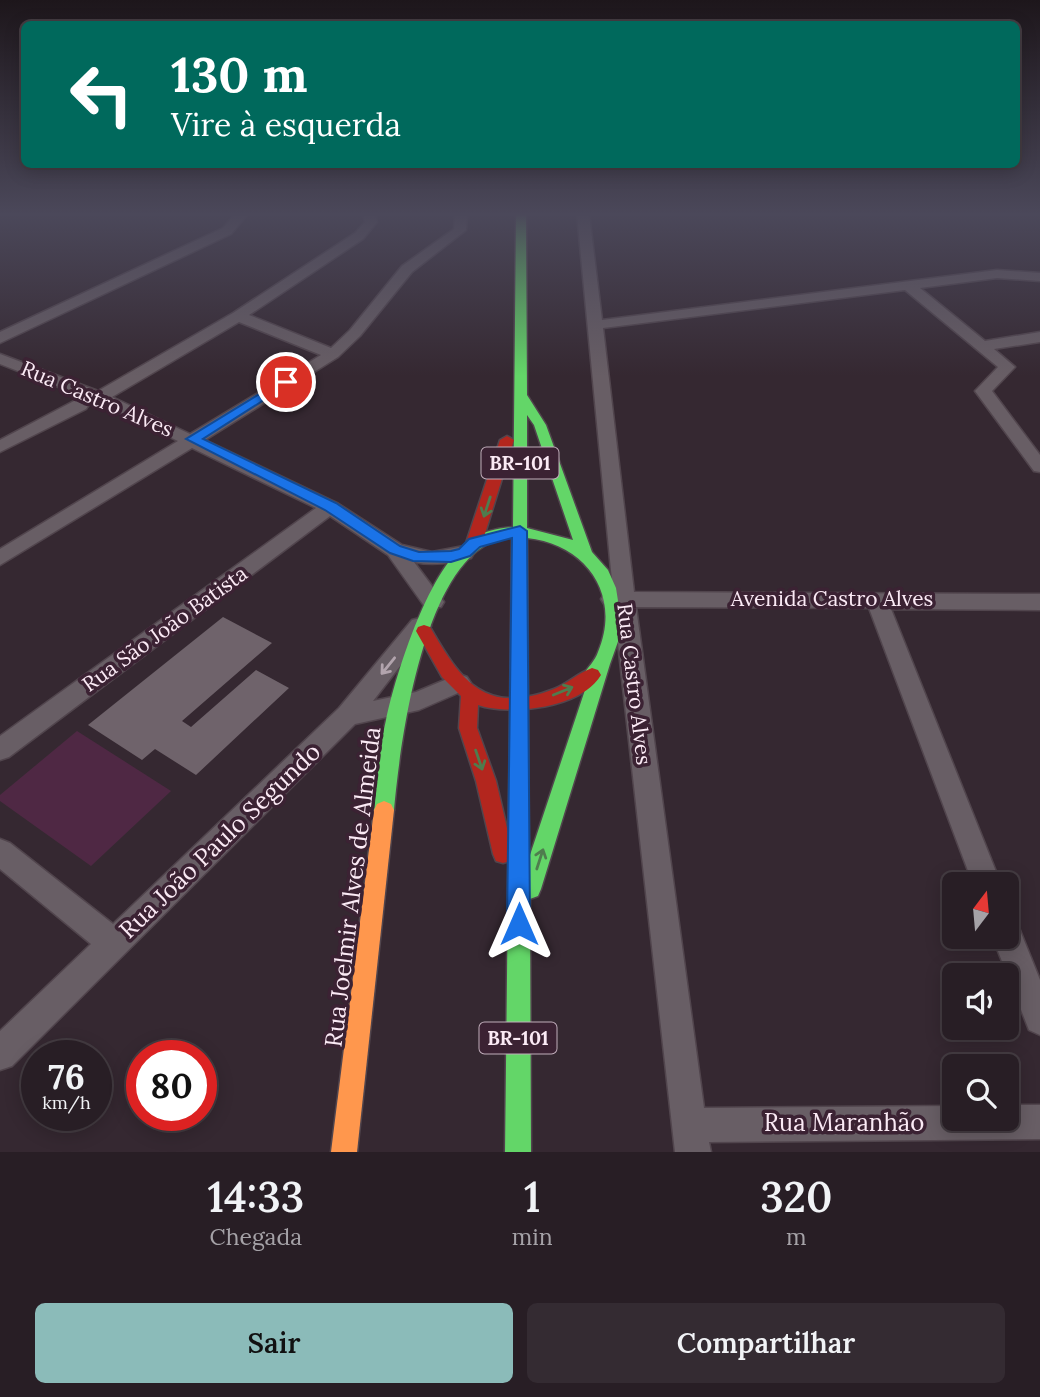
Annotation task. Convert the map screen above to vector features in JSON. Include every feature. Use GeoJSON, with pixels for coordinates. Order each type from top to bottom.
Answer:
{"type":"FeatureCollection","features":[{"type":"Feature","properties":{"kind":"main road","name":"BR-101"},"geometry":{"type":"LineString","coordinates":[[518,1152],[521,268]]}},
{"type":"Feature","properties":{"kind":"main road","name":"Rua Joelmir Alves de Almeida"},"geometry":{"type":"LineString","coordinates":[[344,1152],[398,707],[428,617],[469,548],[496,482],[520,394]]}},
{"type":"Feature","properties":{"kind":"main road"},"geometry":{"type":"LineString","coordinates":[[520,394],[540,425],[585,554]]}},
{"type":"Feature","properties":{"kind":"main road"},"geometry":{"type":"LineString","coordinates":[[469,548],[520,531],[565,543],[585,554],[601,572],[617,599],[602,666],[519,924]]}},
{"type":"Feature","properties":{"kind":"main road"},"geometry":{"type":"LineString","coordinates":[[428,617],[449,674],[464,688],[496,703],[537,700],[577,685],[602,666]]}},
{"type":"Feature","properties":{"kind":"main road"},"geometry":{"type":"LineString","coordinates":[[464,688],[468,728],[492,803],[519,924]]}},
{"type":"Feature","properties":{"kind":"street"},"geometry":{"type":"LineString","coordinates":[[0,338],[149,268]]}},
{"type":"Feature","properties":{"kind":"street"},"geometry":{"type":"LineString","coordinates":[[0,447],[238,316],[311,268]]}},
{"type":"Feature","properties":{"kind":"street"},"geometry":{"type":"LineString","coordinates":[[0,558],[333,354],[355,333],[409,268]]}},
{"type":"Feature","properties":{"kind":"street","name":"Rua Castro Alves"},"geometry":{"type":"LineString","coordinates":[[588,268],[617,599],[691,1138]]}},
{"type":"Feature","properties":{"kind":"street"},"geometry":{"type":"LineString","coordinates":[[594,326],[997,274],[1040,277]]}},
{"type":"Feature","properties":{"kind":"street"},"geometry":{"type":"LineString","coordinates":[[907,284],[1007,367],[983,391],[1040,467]]}},
{"type":"Feature","properties":{"kind":"street"},"geometry":{"type":"LineString","coordinates":[[238,316],[333,354]]}},
{"type":"Feature","properties":{"kind":"street"},"geometry":{"type":"LineString","coordinates":[[982,346],[1040,337]]}},
{"type":"Feature","properties":{"kind":"street","name":"Rua Castro Alves"},"geometry":{"type":"LineString","coordinates":[[0,359],[94,395],[193,439],[330,507],[395,550],[428,617]]}},
{"type":"Feature","properties":{"kind":"street","name":"Rua São João Batista"},"geometry":{"type":"LineString","coordinates":[[0,750],[330,507]]}},
{"type":"Feature","properties":{"kind":"street"},"geometry":{"type":"LineString","coordinates":[[395,550],[432,559],[469,548]]}},
{"type":"Feature","properties":{"kind":"street","name":"Avenida Castro Alves"},"geometry":{"type":"LineString","coordinates":[[617,599],[1040,602]]}},
{"type":"Feature","properties":{"kind":"street"},"geometry":{"type":"LineString","coordinates":[[876,599],[982,872]]}},
{"type":"Feature","properties":{"kind":"street","name":"Rua João Paulo Segundo"},"geometry":{"type":"LineString","coordinates":[[0,1054],[348,715],[428,617]]}},
{"type":"Feature","properties":{"kind":"street"},"geometry":{"type":"LineString","coordinates":[[348,715],[398,707],[464,688]]}},
{"type":"Feature","properties":{"kind":"street"},"geometry":{"type":"LineString","coordinates":[[0,852],[114,944]]}},
{"type":"Feature","properties":{"kind":"street"},"geometry":{"type":"LineString","coordinates":[[1012,949],[1040,1019]]}},
{"type":"Feature","properties":{"kind":"street","name":"Rua Maranhão"},"geometry":{"type":"LineString","coordinates":[[691,1138],[1040,1122]]}},
{"type":"Feature","properties":{"kind":"shaded area"},"geometry":{"type":"Polygon","coordinates":[[[77,731],[171,791],[91,866],[0,801],[0,795],[77,731]]]}},
{"type":"Feature","properties":{"kind":"building"},"geometry":{"type":"Polygon","coordinates":[[[223,617],[272,643],[182,721],[191,727],[256,670],[289,688],[196,775],[155,749],[142,760],[88,725],[223,617]]]}},
{"type":"Feature","properties":{"kind":"traffic: fast"},"geometry":{"type":"LineString","coordinates":[[518,1152],[521,268]]}},
{"type":"Feature","properties":{"kind":"traffic: fast"},"geometry":{"type":"LineString","coordinates":[[521,396],[540,425],[585,554]]}},
{"type":"Feature","properties":{"kind":"traffic: fast"},"geometry":{"type":"LineString","coordinates":[[384,810],[395,720],[424,624],[448,575],[461,556],[475,543],[504,533],[537,534],[569,544],[594,562],[608,588],[613,620],[608,651],[592,675]]}},
{"type":"Feature","properties":{"kind":"traffic: fast"},"geometry":{"type":"LineString","coordinates":[[530,889],[602,666]]}},
{"type":"Feature","properties":{"kind":"traffic: slow"},"geometry":{"type":"LineString","coordinates":[[344,1152],[384,810]]}},
{"type":"Feature","properties":{"kind":"traffic: jam"},"geometry":{"type":"LineString","coordinates":[[474,543],[507,440]]}},
{"type":"Feature","properties":{"kind":"traffic: jam"},"geometry":{"type":"LineString","coordinates":[[424,631],[443,665],[455,680],[469,693],[483,700],[499,704],[532,702],[565,692],[592,675]]}},
{"type":"Feature","properties":{"kind":"traffic: jam"},"geometry":{"type":"LineString","coordinates":[[470,694],[468,728],[486,781],[503,854]]}},
{"type":"Feature","properties":{"kind":"route"},"geometry":{"type":"LineString","coordinates":[[286,382],[193,439],[330,507],[395,550],[419,557],[432,559],[464,553],[474,543],[520,531],[519,924]]}}]}
